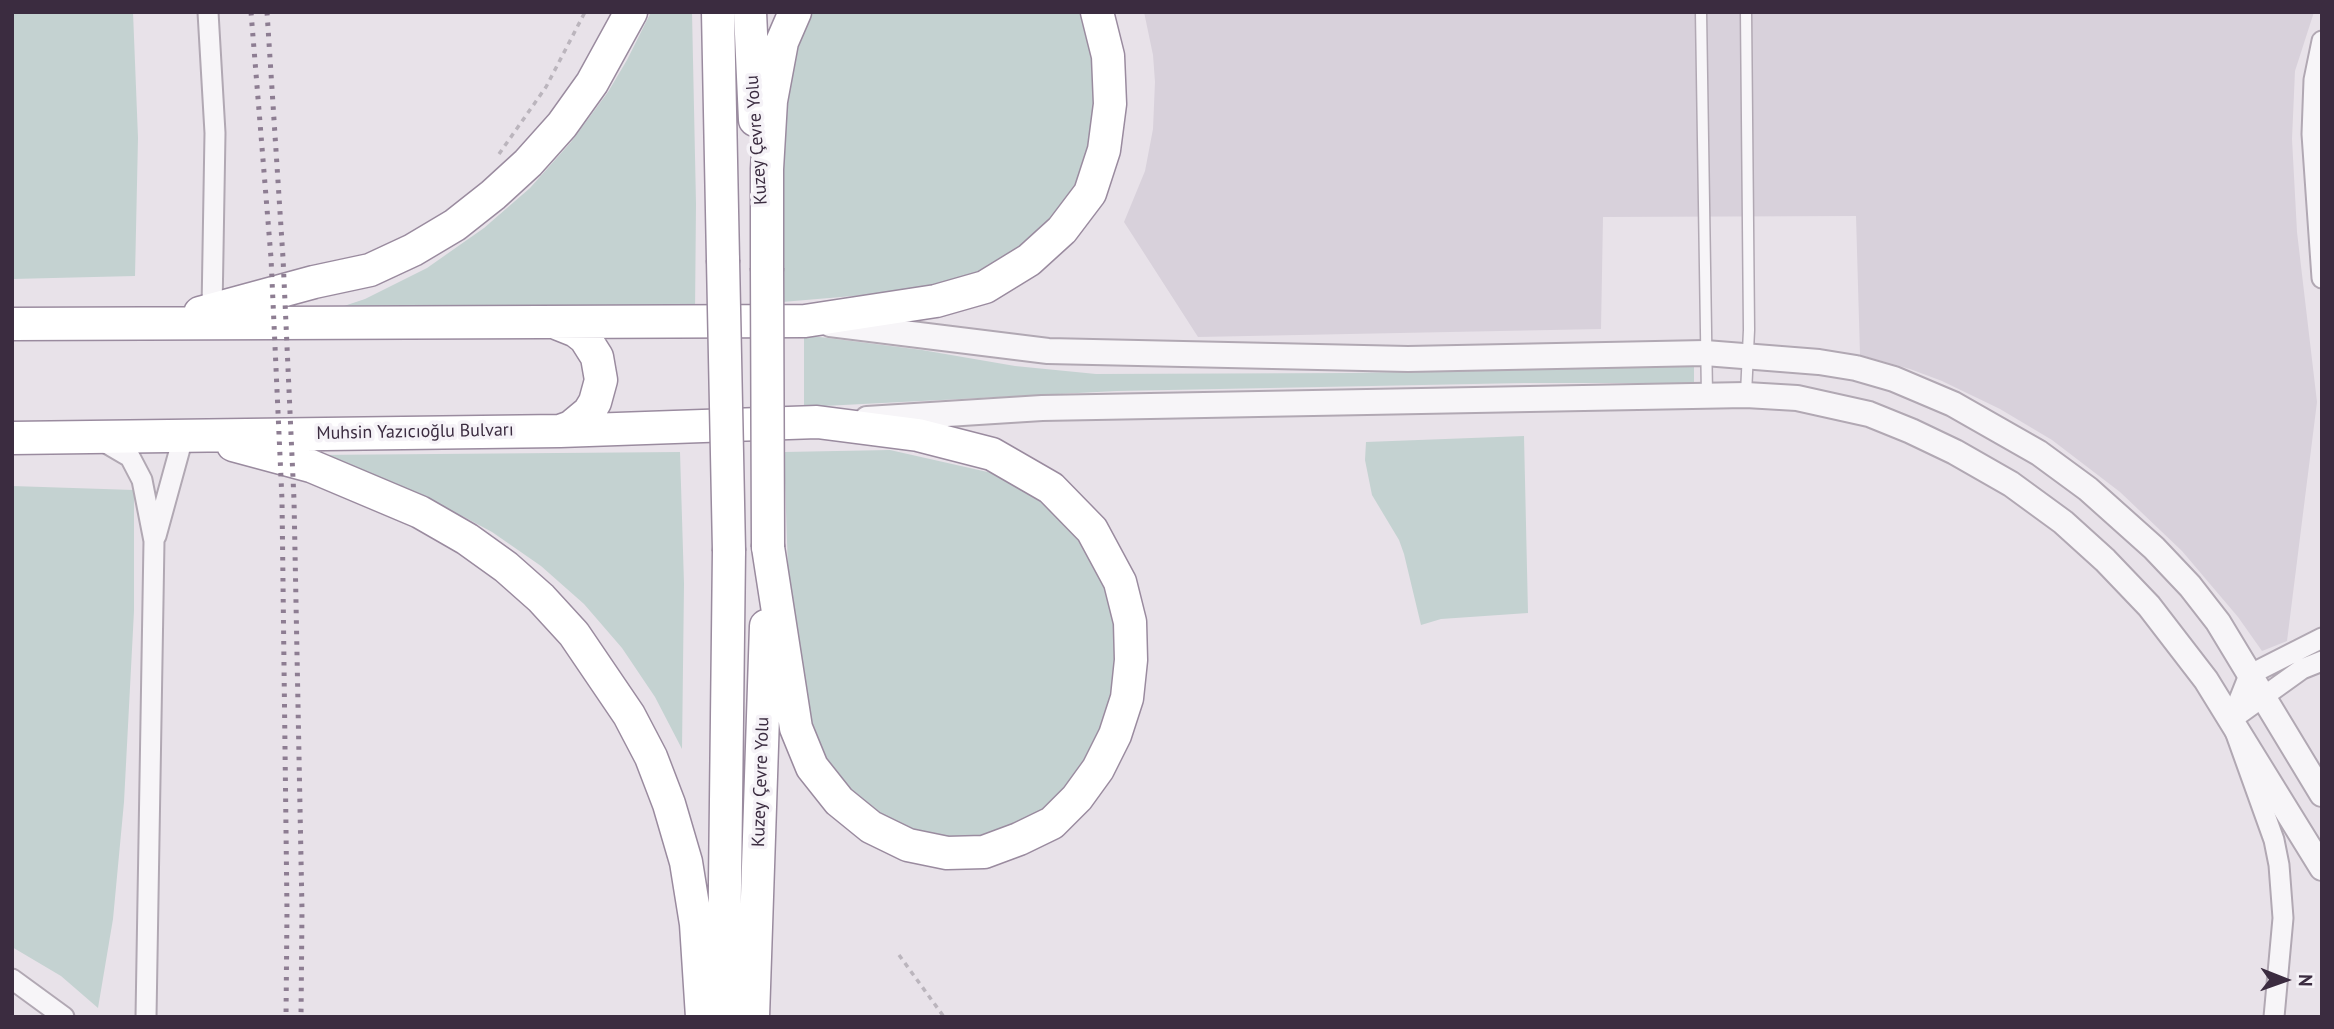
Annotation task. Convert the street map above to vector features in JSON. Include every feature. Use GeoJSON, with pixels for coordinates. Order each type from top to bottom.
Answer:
{"type":"FeatureCollection","features":[{"type":"Feature","properties":{"kind":"highway"},"geometry":{"type":"LineString","coordinates":[[158,325],[314,282],[370,270],[413,250],[455,225],[528,163],[562,125],[592,83],[631,12]]}},
{"type":"Feature","properties":{"kind":"highway","name":"Kuzey Çevre Yolu"},"geometry":{"type":"LineString","coordinates":[[718,12],[729,551],[722,1017]]}},
{"type":"Feature","properties":{"kind":"highway","name":"Kuzey Çevre Yolu"},"geometry":{"type":"LineString","coordinates":[[750,12],[755,124],[767,268]]}},
{"type":"Feature","properties":{"kind":"highway"},"geometry":{"type":"LineString","coordinates":[[768,547],[767,169],[771,101],[782,42],[795,12]]}},
{"type":"Feature","properties":{"kind":"highway"},"geometry":{"type":"LineString","coordinates":[[12,324],[806,320],[936,301],[985,287],[1028,260],[1062,230],[1090,192],[1104,150],[1111,104],[1108,56],[1097,12]]}},
{"type":"Feature","properties":{"kind":"highway"},"geometry":{"type":"LineString","coordinates":[[554,323],[576,331],[585,338],[597,358],[601,380],[595,402],[589,412],[571,427],[560,431]]}},
{"type":"Feature","properties":{"kind":"highway","name":"Muhsin Yazıcıoğlu Bulvarı"},"geometry":{"type":"LineString","coordinates":[[12,438],[560,431],[817,422],[918,436],[992,454],[1051,488],[1092,530],[1120,582],[1130,622],[1128,698],[1115,735],[1098,769],[1077,797],[1052,823],[984,852],[947,852],[908,845],[871,827],[839,801],[812,768],[796,728],[768,547]]}},
{"type":"Feature","properties":{"kind":"highway"},"geometry":{"type":"LineString","coordinates":[[184,434],[253,449],[311,466],[420,512],[467,539],[506,567],[558,616],[601,672],[629,715],[651,757],[670,804],[686,862],[696,923],[702,1017]]}},
{"type":"Feature","properties":{"kind":"highway","name":"Kuzey Çevre Yolu"},"geometry":{"type":"LineString","coordinates":[[753,1017],[768,547]]}},
{"type":"Feature","properties":{"kind":"street"},"geometry":{"type":"LineString","coordinates":[[208,12],[215,133],[212,310]]}},
{"type":"Feature","properties":{"kind":"street"},"geometry":{"type":"LineString","coordinates":[[2322,41],[2314,80],[2312,134],[2322,278]]}},
{"type":"Feature","properties":{"kind":"street"},"geometry":{"type":"LineString","coordinates":[[806,320],[1048,351],[1408,359],[1705,353],[1819,362],[1856,368],[1894,379],[1953,404],[2039,453],[2103,502],[2170,565],[2218,622],[2322,794]]}},
{"type":"Feature","properties":{"kind":"street"},"geometry":{"type":"LineString","coordinates":[[817,422],[1042,408],[1746,395],[1797,398],[1869,415],[1943,446],[2011,484],[2083,539],[2127,581],[2170,631],[2206,680],[2322,868]]}},
{"type":"Feature","properties":{"kind":"street"},"geometry":{"type":"LineString","coordinates":[[154,541],[184,434]]}},
{"type":"Feature","properties":{"kind":"street"},"geometry":{"type":"LineString","coordinates":[[94,436],[130,457],[142,480],[154,541],[146,1017]]}},
{"type":"Feature","properties":{"kind":"street"},"geometry":{"type":"LineString","coordinates":[[2274,1017],[2283,918],[2279,864],[2274,840],[2231,720],[2249,675],[2322,638]]}},
{"type":"Feature","properties":{"kind":"street"},"geometry":{"type":"LineString","coordinates":[[2231,720],[2302,669],[2322,661]]}},
{"type":"Feature","properties":{"kind":"street"},"geometry":{"type":"LineString","coordinates":[[12,979],[64,1017]]}},
{"type":"Feature","properties":{"kind":"lane"},"geometry":{"type":"LineString","coordinates":[[1701,12],[1707,396]]}},
{"type":"Feature","properties":{"kind":"lane"},"geometry":{"type":"LineString","coordinates":[[1746,12],[1749,357],[1746,395]]}},
{"type":"Feature","properties":{"kind":"path"},"geometry":{"type":"LineString","coordinates":[[498,155],[545,88],[585,12]]}},
{"type":"Feature","properties":{"kind":"path"},"geometry":{"type":"LineString","coordinates":[[899,955],[944,1017]]}},
{"type":"Feature","properties":{"kind":"shaded area"},"geometry":{"type":"Polygon","coordinates":[[[12,12],[133,12],[138,138],[135,276],[12,279],[12,12]]]}},
{"type":"Feature","properties":{"kind":"shaded area"},"geometry":{"type":"Polygon","coordinates":[[[651,12],[692,12],[695,313],[326,312],[365,299],[427,268],[484,228],[530,188],[571,142],[608,92],[651,12]]]}},
{"type":"Feature","properties":{"kind":"shaded area"},"geometry":{"type":"Polygon","coordinates":[[[808,12],[1086,12],[1093,43],[1096,124],[1080,175],[1071,193],[1019,254],[948,288],[782,302],[781,124],[785,83],[808,12]]]}},
{"type":"Feature","properties":{"kind":"shaded area"},"geometry":{"type":"Polygon","coordinates":[[[1144,12],[2314,12],[2295,71],[2292,139],[2297,232],[2317,402],[2287,641],[2262,651],[2238,617],[2182,551],[2120,492],[2052,440],[2000,409],[1942,381],[1860,355],[1856,216],[1603,217],[1601,329],[1198,337],[1124,222],[1145,171],[1153,129],[1153,55],[1144,12]]]}},
{"type":"Feature","properties":{"kind":"shaded area"},"geometry":{"type":"Polygon","coordinates":[[[804,335],[922,350],[1015,366],[1096,374],[1351,373],[1694,366],[1694,383],[1524,383],[1117,391],[804,407],[804,335]]]}},
{"type":"Feature","properties":{"kind":"shaded area"},"geometry":{"type":"Polygon","coordinates":[[[1524,436],[1528,613],[1441,619],[1421,625],[1399,540],[1372,495],[1365,460],[1366,442],[1524,436]]]}},
{"type":"Feature","properties":{"kind":"shaded area"},"geometry":{"type":"Polygon","coordinates":[[[890,450],[992,473],[1041,499],[1085,544],[1117,607],[1116,706],[1056,811],[960,845],[887,827],[819,758],[790,630],[784,452],[890,450]]]}},
{"type":"Feature","properties":{"kind":"shaded area"},"geometry":{"type":"Polygon","coordinates":[[[680,452],[684,584],[682,749],[655,697],[622,648],[584,604],[541,566],[492,532],[464,517],[313,455],[680,452]]]}},
{"type":"Feature","properties":{"kind":"shaded area"},"geometry":{"type":"Polygon","coordinates":[[[12,486],[134,490],[134,611],[124,802],[113,919],[98,1008],[61,976],[12,947],[12,486]]]}},
{"type":"Feature","properties":{"kind":"railway"},"geometry":{"type":"LineString","coordinates":[[251,12],[271,258],[282,500],[286,1017]]}},
{"type":"Feature","properties":{"kind":"railway"},"geometry":{"type":"LineString","coordinates":[[267,12],[283,258],[294,500],[302,910],[301,1017]]}}]}
